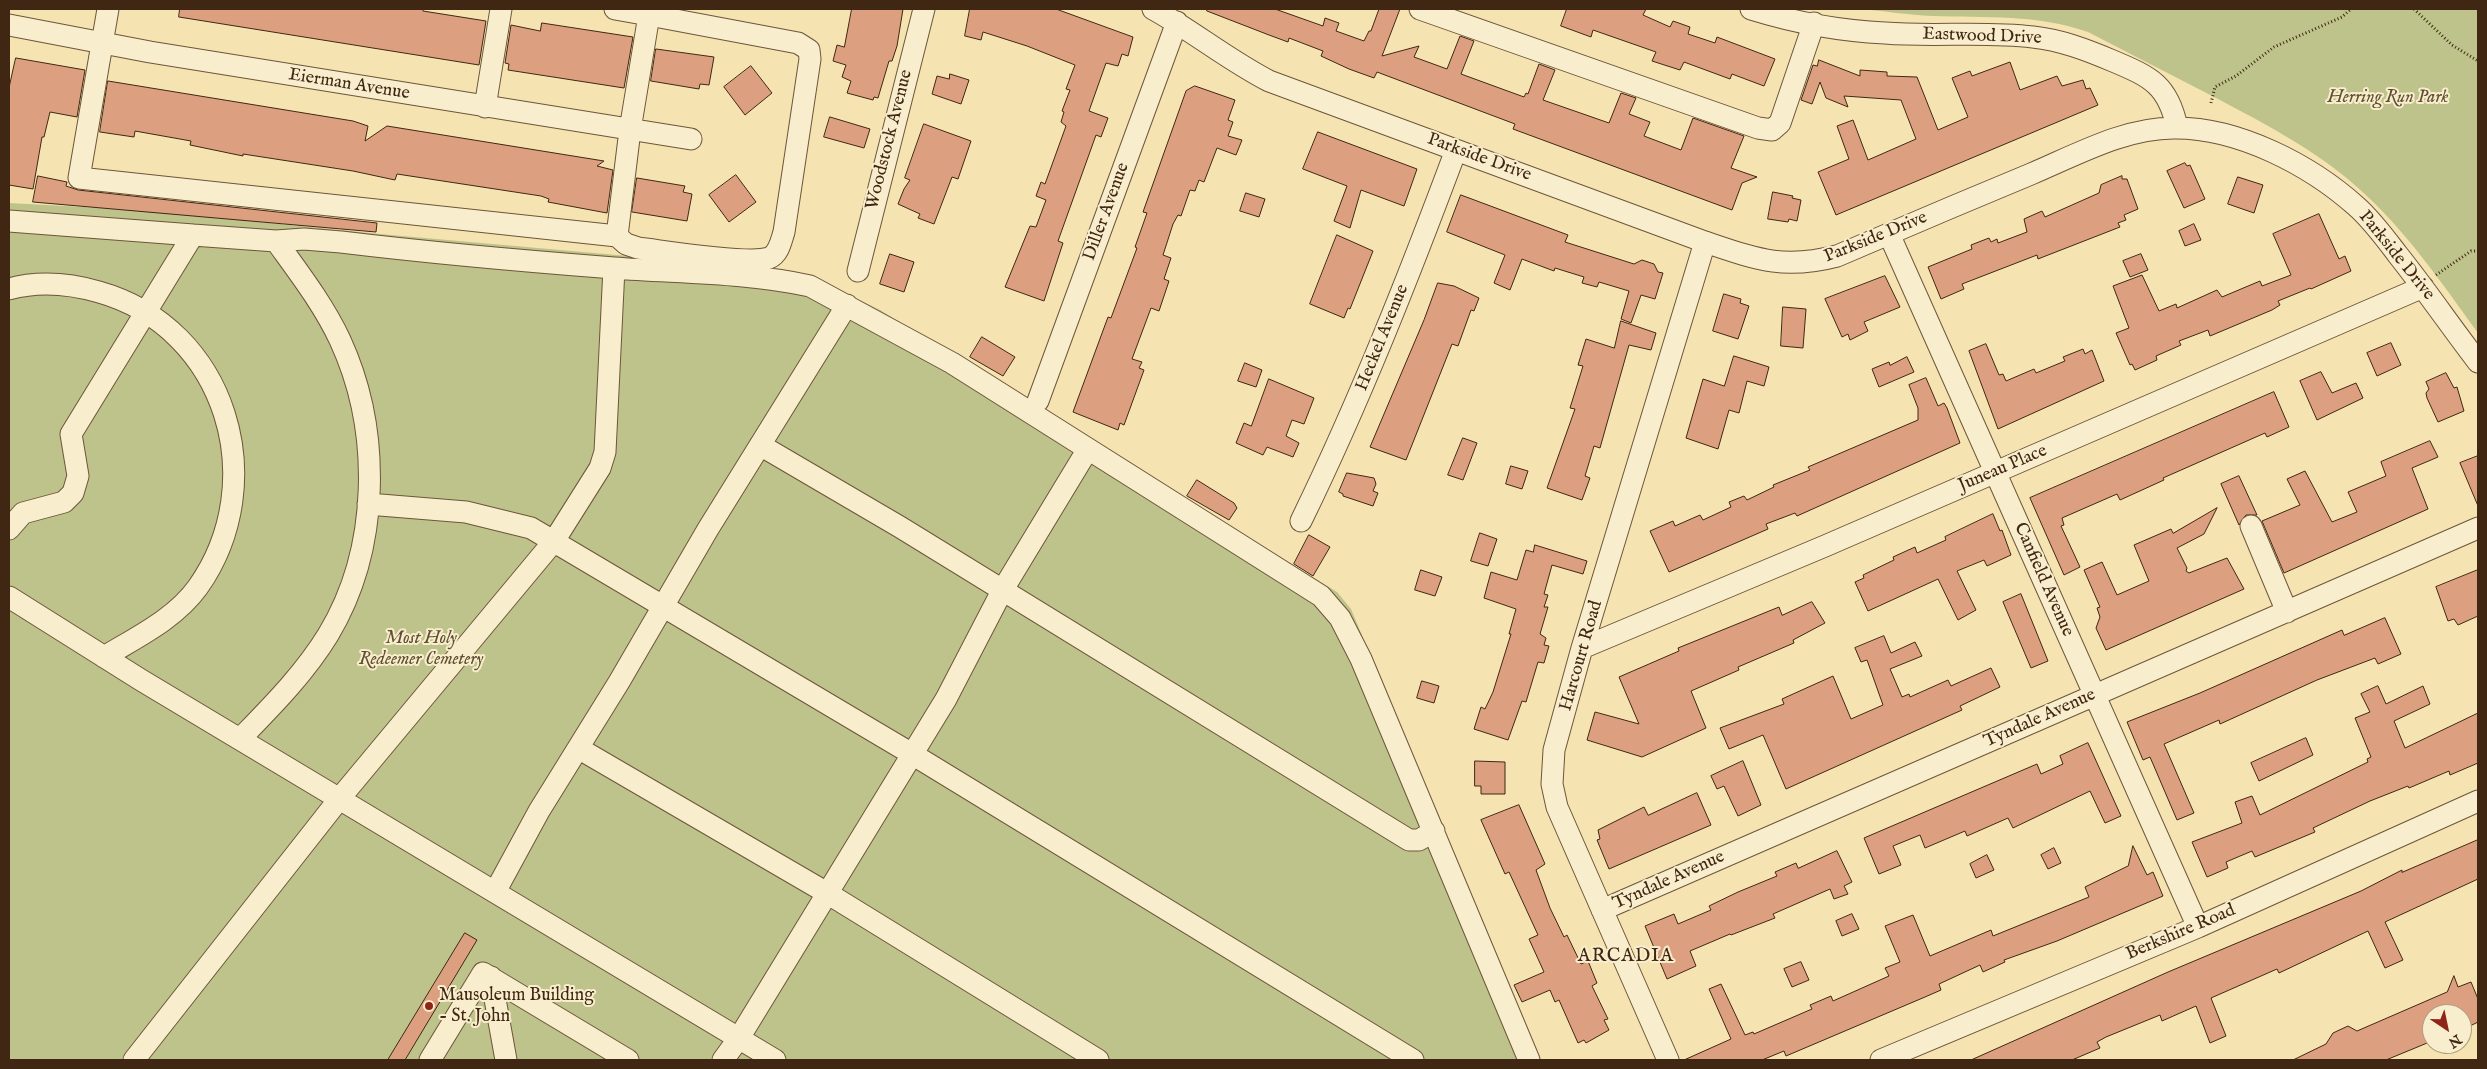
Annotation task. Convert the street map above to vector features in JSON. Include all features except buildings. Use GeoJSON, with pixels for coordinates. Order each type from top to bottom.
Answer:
{"type":"FeatureCollection","features":[{"type":"Feature","properties":{"kind":"street"},"geometry":{"type":"LineString","coordinates":[[108,9],[79,178],[617,236],[626,244],[638,248],[746,260],[769,258],[776,253],[784,232],[810,59],[809,50],[798,43],[615,9]]}},
{"type":"Feature","properties":{"kind":"street"},"geometry":{"type":"LineString","coordinates":[[485,107],[501,9]]}},
{"type":"Feature","properties":{"kind":"street","name":"Woodstock Avenue"},"geometry":{"type":"LineString","coordinates":[[858,271],[924,9]]}},
{"type":"Feature","properties":{"kind":"street","name":"Parkside Drive"},"geometry":{"type":"LineString","coordinates":[[1154,9],[1177,22],[1245,68],[1269,80],[1705,242],[1764,261],[1790,264],[1814,262],[1837,256],[2098,146],[2148,130],[2177,128],[2222,135],[2250,142],[2274,152],[2301,167],[2356,206],[2376,226],[2423,286],[2478,362]]}},
{"type":"Feature","properties":{"kind":"street"},"geometry":{"type":"LineString","coordinates":[[1420,9],[1758,128],[1772,130],[1780,123],[1814,23]]}},
{"type":"Feature","properties":{"kind":"street","name":"Eastwood Drive"},"geometry":{"type":"LineString","coordinates":[[1750,9],[1814,23],[1885,34],[2034,37],[2076,47],[2129,68],[2152,81],[2164,92],[2172,106],[2177,128]]}},
{"type":"Feature","properties":{"kind":"street"},"geometry":{"type":"LineString","coordinates":[[617,236],[630,130],[649,15]]}},
{"type":"Feature","properties":{"kind":"street","name":"Diller Avenue"},"geometry":{"type":"LineString","coordinates":[[1038,402],[1177,22]]}},
{"type":"Feature","properties":{"kind":"street","name":"Eierman Avenue"},"geometry":{"type":"LineString","coordinates":[[9,25],[102,43],[485,107],[691,139]]}},
{"type":"Feature","properties":{"kind":"street","name":"Heckel Avenue"},"geometry":{"type":"LineString","coordinates":[[1301,521],[1341,440],[1397,306],[1456,150]]}},
{"type":"Feature","properties":{"kind":"street"},"geometry":{"type":"LineString","coordinates":[[9,221],[276,241],[304,239],[614,268],[784,281],[810,286],[847,304],[952,363],[1322,596],[1331,605],[1340,618],[1361,659],[1529,1060]]}},
{"type":"Feature","properties":{"kind":"street","name":"Canfield Avenue"},"geometry":{"type":"LineString","coordinates":[[1889,234],[2198,927]]}},
{"type":"Feature","properties":{"kind":"street"},"geometry":{"type":"LineString","coordinates":[[9,529],[23,513],[64,502],[73,492],[78,476],[71,434],[193,235]]}},
{"type":"Feature","properties":{"kind":"street"},"geometry":{"type":"LineString","coordinates":[[240,739],[286,691],[328,634],[347,596],[353,578],[361,550],[368,504],[366,430],[349,365],[330,321],[276,241]]}},
{"type":"Feature","properties":{"kind":"street","name":"Harcourt Road"},"geometry":{"type":"LineString","coordinates":[[1668,1060],[1557,807],[1552,784],[1554,750],[1582,648],[1705,242]]}},
{"type":"Feature","properties":{"kind":"street"},"geometry":{"type":"LineString","coordinates":[[134,1060],[340,798],[554,541],[600,468],[605,452],[614,268]]}},
{"type":"Feature","properties":{"kind":"street"},"geometry":{"type":"LineString","coordinates":[[9,289],[45,285],[79,287],[119,299],[145,312],[184,344],[212,384],[228,423],[233,448],[234,487],[227,528],[222,544],[197,588],[165,619],[104,657]]}},
{"type":"Feature","properties":{"kind":"street","name":"Juneau Place"},"geometry":{"type":"LineString","coordinates":[[1582,648],[1995,472],[2423,286]]}},
{"type":"Feature","properties":{"kind":"street"},"geometry":{"type":"LineString","coordinates":[[495,892],[539,811],[619,682],[661,607],[847,304]]}},
{"type":"Feature","properties":{"kind":"street"},"geometry":{"type":"LineString","coordinates":[[760,445],[900,527],[1409,840],[1419,840],[1434,831]]}},
{"type":"Feature","properties":{"kind":"street"},"geometry":{"type":"LineString","coordinates":[[723,1060],[739,1038],[946,699],[1002,591],[1088,448]]}},
{"type":"Feature","properties":{"kind":"street"},"geometry":{"type":"LineString","coordinates":[[368,504],[479,514],[531,528],[661,607],[912,754],[1413,1060]]}},
{"type":"Feature","properties":{"kind":"street"},"geometry":{"type":"LineString","coordinates":[[2251,526],[2287,612]]}},
{"type":"Feature","properties":{"kind":"street","name":"Tyndale Avenue"},"geometry":{"type":"LineString","coordinates":[[1602,910],[2478,528]]}},
{"type":"Feature","properties":{"kind":"street"},"geometry":{"type":"LineString","coordinates":[[9,597],[104,657],[775,1060]]}},
{"type":"Feature","properties":{"kind":"street"},"geometry":{"type":"LineString","coordinates":[[578,748],[827,894],[1098,1060]]}},
{"type":"Feature","properties":{"kind":"street","name":"Berkshire Road"},"geometry":{"type":"LineString","coordinates":[[1882,1060],[2198,927],[2478,801]]}},
{"type":"Feature","properties":{"kind":"street"},"geometry":{"type":"LineString","coordinates":[[430,1060],[484,973],[628,1060]]}},
{"type":"Feature","properties":{"kind":"street"},"geometry":{"type":"LineString","coordinates":[[491,977],[506,1060]]}},
{"type":"Feature","properties":{"kind":"path"},"geometry":{"type":"LineString","coordinates":[[2211,103],[2214,87],[2236,76],[2274,47],[2342,17],[2351,9]]}},
{"type":"Feature","properties":{"kind":"path"},"geometry":{"type":"LineString","coordinates":[[2414,9],[2452,45],[2478,61]]}},
{"type":"Feature","properties":{"kind":"path"},"geometry":{"type":"LineString","coordinates":[[2423,286],[2448,265],[2471,252],[2478,251]]}},
{"type":"Feature","properties":{"kind":"green space","name":"Herring Run Park"},"geometry":{"type":"Polygon","coordinates":[[[1860,9],[2478,9],[2478,333],[2407,238],[2357,187],[2308,150],[2220,100],[2088,32],[2069,26],[2011,18],[1924,15],[1860,9]]]}},
{"type":"Feature","properties":{"kind":"green space","name":"Most Holy Redeemer Cemetery"},"geometry":{"type":"Polygon","coordinates":[[[9,203],[140,210],[380,234],[763,268],[814,278],[880,310],[1337,592],[1351,609],[1539,1060],[9,1060],[9,203]]]}},
{"type":"Feature","properties":{"kind":"place","name":"Mausoleum Building - St. John"},"geometry":{"type":"Point","coordinates":[429,1006]}},
{"type":"Feature","properties":{"kind":"district","name":"ARCADIA"},"geometry":{"type":"Point","coordinates":[1626,957]}}]}
